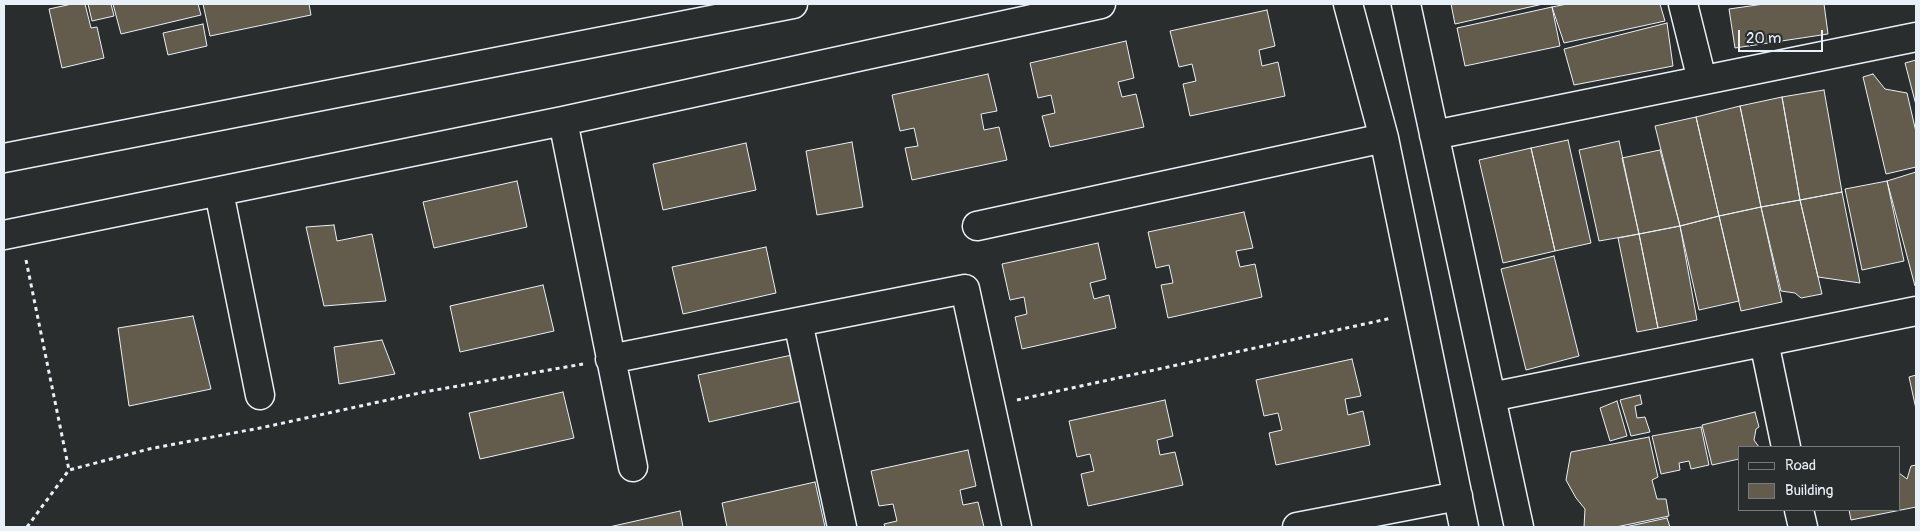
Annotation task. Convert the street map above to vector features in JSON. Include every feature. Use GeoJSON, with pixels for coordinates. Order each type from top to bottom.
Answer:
{"type":"FeatureCollection","features":[{"type":"Feature","properties":{"kind":"street"},"geometry":{"type":"LineString","coordinates":[[4,158],[793,4]]}},
{"type":"Feature","properties":{"kind":"street"},"geometry":{"type":"LineString","coordinates":[[12,233],[562,121],[1101,4]]}},
{"type":"Feature","properties":{"kind":"street"},"geometry":{"type":"LineString","coordinates":[[1348,4],[1384,138],[1464,527]]}},
{"type":"Feature","properties":{"kind":"street"},"geometry":{"type":"LineString","coordinates":[[1406,4],[1519,527]]}},
{"type":"Feature","properties":{"kind":"street"},"geometry":{"type":"LineString","coordinates":[[1683,4],[1702,80]]}},
{"type":"Feature","properties":{"kind":"street"},"geometry":{"type":"LineString","coordinates":[[1434,135],[1916,37]]}},
{"type":"Feature","properties":{"kind":"street"},"geometry":{"type":"LineString","coordinates":[[562,121],[632,467]]}},
{"type":"Feature","properties":{"kind":"street"},"geometry":{"type":"LineString","coordinates":[[977,226],[1384,138]]}},
{"type":"Feature","properties":{"kind":"street"},"geometry":{"type":"LineString","coordinates":[[219,192],[260,395]]}},
{"type":"Feature","properties":{"kind":"street"},"geometry":{"type":"LineString","coordinates":[[610,359],[965,289],[1017,527]]}},
{"type":"Feature","properties":{"kind":"street"},"geometry":{"type":"LineString","coordinates":[[1491,397],[1916,311]]}},
{"type":"Feature","properties":{"kind":"street"},"geometry":{"type":"LineString","coordinates":[[798,322],[842,527]]}},
{"type":"Feature","properties":{"kind":"street"},"geometry":{"type":"LineString","coordinates":[[1764,342],[1786,446]]}},
{"type":"Feature","properties":{"kind":"street"},"geometry":{"type":"LineString","coordinates":[[1297,527],[1458,496]]}},
{"type":"Feature","properties":{"kind":"street"},"geometry":{"type":"LineString","coordinates":[[1799,511],[1803,527]]}},
{"type":"Feature","properties":{"kind":"path"},"geometry":{"type":"LineString","coordinates":[[12,233],[68,470]]}},
{"type":"Feature","properties":{"kind":"path"},"geometry":{"type":"LineString","coordinates":[[991,406],[1420,312]]}},
{"type":"Feature","properties":{"kind":"path"},"geometry":{"type":"LineString","coordinates":[[27,527],[68,470],[148,449],[265,427],[424,392],[610,359]]}},
{"type":"Feature","properties":{"kind":"building"},"geometry":{"type":"Polygon","coordinates":[[[72,4],[85,4],[91,28],[97,27],[104,58],[62,68],[49,9],[72,4]]]}},
{"type":"Feature","properties":{"kind":"building"},"geometry":{"type":"Polygon","coordinates":[[[88,4],[111,4],[114,16],[92,21],[88,4]]]}},
{"type":"Feature","properties":{"kind":"building"},"geometry":{"type":"Polygon","coordinates":[[[113,4],[198,4],[201,15],[121,34],[113,4]]]}},
{"type":"Feature","properties":{"kind":"building"},"geometry":{"type":"Polygon","coordinates":[[[203,4],[309,4],[311,15],[210,36],[203,4]]]}},
{"type":"Feature","properties":{"kind":"building"},"geometry":{"type":"Polygon","coordinates":[[[1451,4],[1543,4],[1455,24],[1451,4]]]}},
{"type":"Feature","properties":{"kind":"building"},"geometry":{"type":"Polygon","coordinates":[[[1567,4],[1660,4],[1665,21],[1564,43],[1552,7],[1567,4]]]}},
{"type":"Feature","properties":{"kind":"building"},"geometry":{"type":"Polygon","coordinates":[[[1764,4],[1824,4],[1828,34],[1735,48],[1729,9],[1764,4]]]}},
{"type":"Feature","properties":{"kind":"building"},"geometry":{"type":"Polygon","coordinates":[[[1552,7],[1560,46],[1465,66],[1457,28],[1552,7]]]}},
{"type":"Feature","properties":{"kind":"building"},"geometry":{"type":"Polygon","coordinates":[[[1267,10],[1275,46],[1259,50],[1262,66],[1278,62],[1285,96],[1190,116],[1183,84],[1196,81],[1192,64],[1179,67],[1170,31],[1267,10]]]}},
{"type":"Feature","properties":{"kind":"building"},"geometry":{"type":"Polygon","coordinates":[[[1667,23],[1673,66],[1574,85],[1564,49],[1667,23]]]}},
{"type":"Feature","properties":{"kind":"building"},"geometry":{"type":"Polygon","coordinates":[[[203,24],[207,46],[168,55],[163,33],[203,24]]]}},
{"type":"Feature","properties":{"kind":"building"},"geometry":{"type":"Polygon","coordinates":[[[1126,41],[1134,78],[1118,82],[1122,97],[1136,94],[1144,127],[1050,147],[1042,116],[1055,113],[1051,95],[1038,98],[1030,63],[1126,41]]]}},
{"type":"Feature","properties":{"kind":"building"},"geometry":{"type":"Polygon","coordinates":[[[1916,60],[1916,105],[1905,63],[1916,60]]]}},
{"type":"Feature","properties":{"kind":"building"},"geometry":{"type":"Polygon","coordinates":[[[988,74],[997,111],[981,114],[984,130],[999,127],[1007,160],[912,180],[905,148],[918,146],[914,128],[900,131],[892,95],[988,74]]]}},
{"type":"Feature","properties":{"kind":"building"},"geometry":{"type":"Polygon","coordinates":[[[1873,74],[1885,89],[1907,93],[1916,132],[1916,167],[1886,174],[1863,77],[1873,74]]]}},
{"type":"Feature","properties":{"kind":"building"},"geometry":{"type":"Polygon","coordinates":[[[1824,90],[1842,192],[1800,200],[1782,97],[1824,90]]]}},
{"type":"Feature","properties":{"kind":"building"},"geometry":{"type":"Polygon","coordinates":[[[1782,97],[1800,200],[1761,207],[1740,106],[1782,97]]]}},
{"type":"Feature","properties":{"kind":"building"},"geometry":{"type":"Polygon","coordinates":[[[1740,106],[1761,207],[1719,216],[1696,117],[1740,106]]]}},
{"type":"Feature","properties":{"kind":"building"},"geometry":{"type":"Polygon","coordinates":[[[1696,117],[1719,216],[1680,226],[1655,126],[1696,117]]]}},
{"type":"Feature","properties":{"kind":"building"},"geometry":{"type":"Polygon","coordinates":[[[1568,140],[1591,243],[1555,251],[1531,148],[1568,140]]]}},
{"type":"Feature","properties":{"kind":"building"},"geometry":{"type":"Polygon","coordinates":[[[1619,141],[1639,234],[1599,241],[1579,150],[1619,141]]]}},
{"type":"Feature","properties":{"kind":"building"},"geometry":{"type":"Polygon","coordinates":[[[852,142],[863,207],[817,215],[806,151],[852,142]]]}},
{"type":"Feature","properties":{"kind":"building"},"geometry":{"type":"Polygon","coordinates":[[[746,143],[756,190],[663,210],[653,164],[746,143]]]}},
{"type":"Feature","properties":{"kind":"building"},"geometry":{"type":"Polygon","coordinates":[[[1531,148],[1555,251],[1503,263],[1479,160],[1531,148]]]}},
{"type":"Feature","properties":{"kind":"building"},"geometry":{"type":"Polygon","coordinates":[[[1660,150],[1680,226],[1639,234],[1622,158],[1660,150]]]}},
{"type":"Feature","properties":{"kind":"building"},"geometry":{"type":"Polygon","coordinates":[[[1916,172],[1916,285],[1915,286],[1887,181],[1916,172]]]}},
{"type":"Feature","properties":{"kind":"building"},"geometry":{"type":"Polygon","coordinates":[[[517,181],[527,227],[434,248],[423,202],[517,181]]]}},
{"type":"Feature","properties":{"kind":"building"},"geometry":{"type":"Polygon","coordinates":[[[1887,181],[1904,261],[1862,270],[1845,189],[1887,181]]]}},
{"type":"Feature","properties":{"kind":"building"},"geometry":{"type":"Polygon","coordinates":[[[1842,192],[1860,283],[1818,277],[1800,200],[1842,192]]]}},
{"type":"Feature","properties":{"kind":"building"},"geometry":{"type":"Polygon","coordinates":[[[1800,200],[1822,294],[1801,298],[1795,293],[1781,291],[1761,207],[1800,200]]]}},
{"type":"Feature","properties":{"kind":"building"},"geometry":{"type":"Polygon","coordinates":[[[1761,207],[1782,302],[1741,311],[1719,216],[1761,207]]]}},
{"type":"Feature","properties":{"kind":"building"},"geometry":{"type":"Polygon","coordinates":[[[1244,212],[1253,248],[1236,251],[1240,267],[1255,264],[1262,297],[1168,318],[1161,285],[1173,283],[1169,265],[1156,268],[1148,232],[1244,212]]]}},
{"type":"Feature","properties":{"kind":"building"},"geometry":{"type":"Polygon","coordinates":[[[1719,216],[1739,301],[1699,310],[1680,226],[1719,216]]]}},
{"type":"Feature","properties":{"kind":"building"},"geometry":{"type":"Polygon","coordinates":[[[334,225],[337,241],[372,234],[386,301],[324,306],[306,227],[334,225]]]}},
{"type":"Feature","properties":{"kind":"building"},"geometry":{"type":"Polygon","coordinates":[[[1680,226],[1697,320],[1658,328],[1639,234],[1680,226]]]}},
{"type":"Feature","properties":{"kind":"building"},"geometry":{"type":"Polygon","coordinates":[[[1639,234],[1658,328],[1637,332],[1618,238],[1639,234]]]}},
{"type":"Feature","properties":{"kind":"building"},"geometry":{"type":"Polygon","coordinates":[[[1098,243],[1106,279],[1090,283],[1094,299],[1109,295],[1116,328],[1022,349],[1015,317],[1027,314],[1024,297],[1010,300],[1002,264],[1098,243]]]}},
{"type":"Feature","properties":{"kind":"building"},"geometry":{"type":"Polygon","coordinates":[[[766,247],[776,293],[683,314],[672,267],[766,247]]]}},
{"type":"Feature","properties":{"kind":"building"},"geometry":{"type":"Polygon","coordinates":[[[1554,256],[1579,356],[1526,370],[1501,269],[1554,256]]]}},
{"type":"Feature","properties":{"kind":"building"},"geometry":{"type":"Polygon","coordinates":[[[543,285],[554,331],[460,352],[450,306],[543,285]]]}},
{"type":"Feature","properties":{"kind":"building"},"geometry":{"type":"Polygon","coordinates":[[[193,316],[211,389],[129,406],[118,328],[193,316]]]}},
{"type":"Feature","properties":{"kind":"building"},"geometry":{"type":"Polygon","coordinates":[[[382,340],[395,374],[339,384],[334,347],[382,340]]]}},
{"type":"Feature","properties":{"kind":"building"},"geometry":{"type":"Polygon","coordinates":[[[792,355],[802,401],[709,422],[698,375],[792,355]]]}},
{"type":"Feature","properties":{"kind":"building"},"geometry":{"type":"Polygon","coordinates":[[[1352,359],[1361,396],[1345,399],[1348,415],[1363,411],[1370,445],[1276,465],[1269,433],[1282,430],[1278,413],[1264,416],[1256,380],[1352,359]]]}},
{"type":"Feature","properties":{"kind":"building"},"geometry":{"type":"Polygon","coordinates":[[[1916,375],[1916,409],[1909,377],[1916,375]]]}},
{"type":"Feature","properties":{"kind":"building"},"geometry":{"type":"Polygon","coordinates":[[[563,392],[574,438],[480,459],[469,413],[563,392]]]}},
{"type":"Feature","properties":{"kind":"building"},"geometry":{"type":"Polygon","coordinates":[[[1640,395],[1642,404],[1635,406],[1637,418],[1645,417],[1650,432],[1631,436],[1620,400],[1640,395]]]}},
{"type":"Feature","properties":{"kind":"building"},"geometry":{"type":"Polygon","coordinates":[[[1165,400],[1173,436],[1157,440],[1160,455],[1175,452],[1183,485],[1088,506],[1081,474],[1094,471],[1090,454],[1077,457],[1069,421],[1165,400]]]}},
{"type":"Feature","properties":{"kind":"building"},"geometry":{"type":"Polygon","coordinates":[[[1617,401],[1627,436],[1610,441],[1600,408],[1617,401]]]}},
{"type":"Feature","properties":{"kind":"building"},"geometry":{"type":"Polygon","coordinates":[[[1755,412],[1759,427],[1756,429],[1754,440],[1758,446],[1738,446],[1738,459],[1712,465],[1702,425],[1755,412]]]}},
{"type":"Feature","properties":{"kind":"building"},"geometry":{"type":"Polygon","coordinates":[[[1701,427],[1709,465],[1691,469],[1689,461],[1679,463],[1680,470],[1661,474],[1652,436],[1701,427]]]}},
{"type":"Feature","properties":{"kind":"building"},"geometry":{"type":"Polygon","coordinates":[[[1649,437],[1658,477],[1652,480],[1657,499],[1666,499],[1669,516],[1616,527],[1584,527],[1585,509],[1566,480],[1571,452],[1649,437]]]}},
{"type":"Feature","properties":{"kind":"building"},"geometry":{"type":"Polygon","coordinates":[[[968,450],[976,486],[960,490],[963,505],[978,502],[984,527],[885,527],[884,524],[897,521],[893,504],[879,506],[871,471],[968,450]]]}},
{"type":"Feature","properties":{"kind":"building"},"geometry":{"type":"Polygon","coordinates":[[[1916,465],[1916,507],[1900,510],[1900,474],[1907,479],[1911,466],[1916,465]]]}},
{"type":"Feature","properties":{"kind":"building"},"geometry":{"type":"Polygon","coordinates":[[[815,482],[825,527],[727,527],[722,503],[815,482]]]}},
{"type":"Feature","properties":{"kind":"building"},"geometry":{"type":"Polygon","coordinates":[[[680,511],[683,527],[609,527],[680,511]]]}},
{"type":"Feature","properties":{"kind":"building"},"geometry":{"type":"Polygon","coordinates":[[[1849,511],[1896,511],[1851,520],[1849,511]]]}},
{"type":"Feature","properties":{"kind":"building"},"geometry":{"type":"Polygon","coordinates":[[[1667,518],[1670,527],[1625,527],[1667,518]]]}}]}
